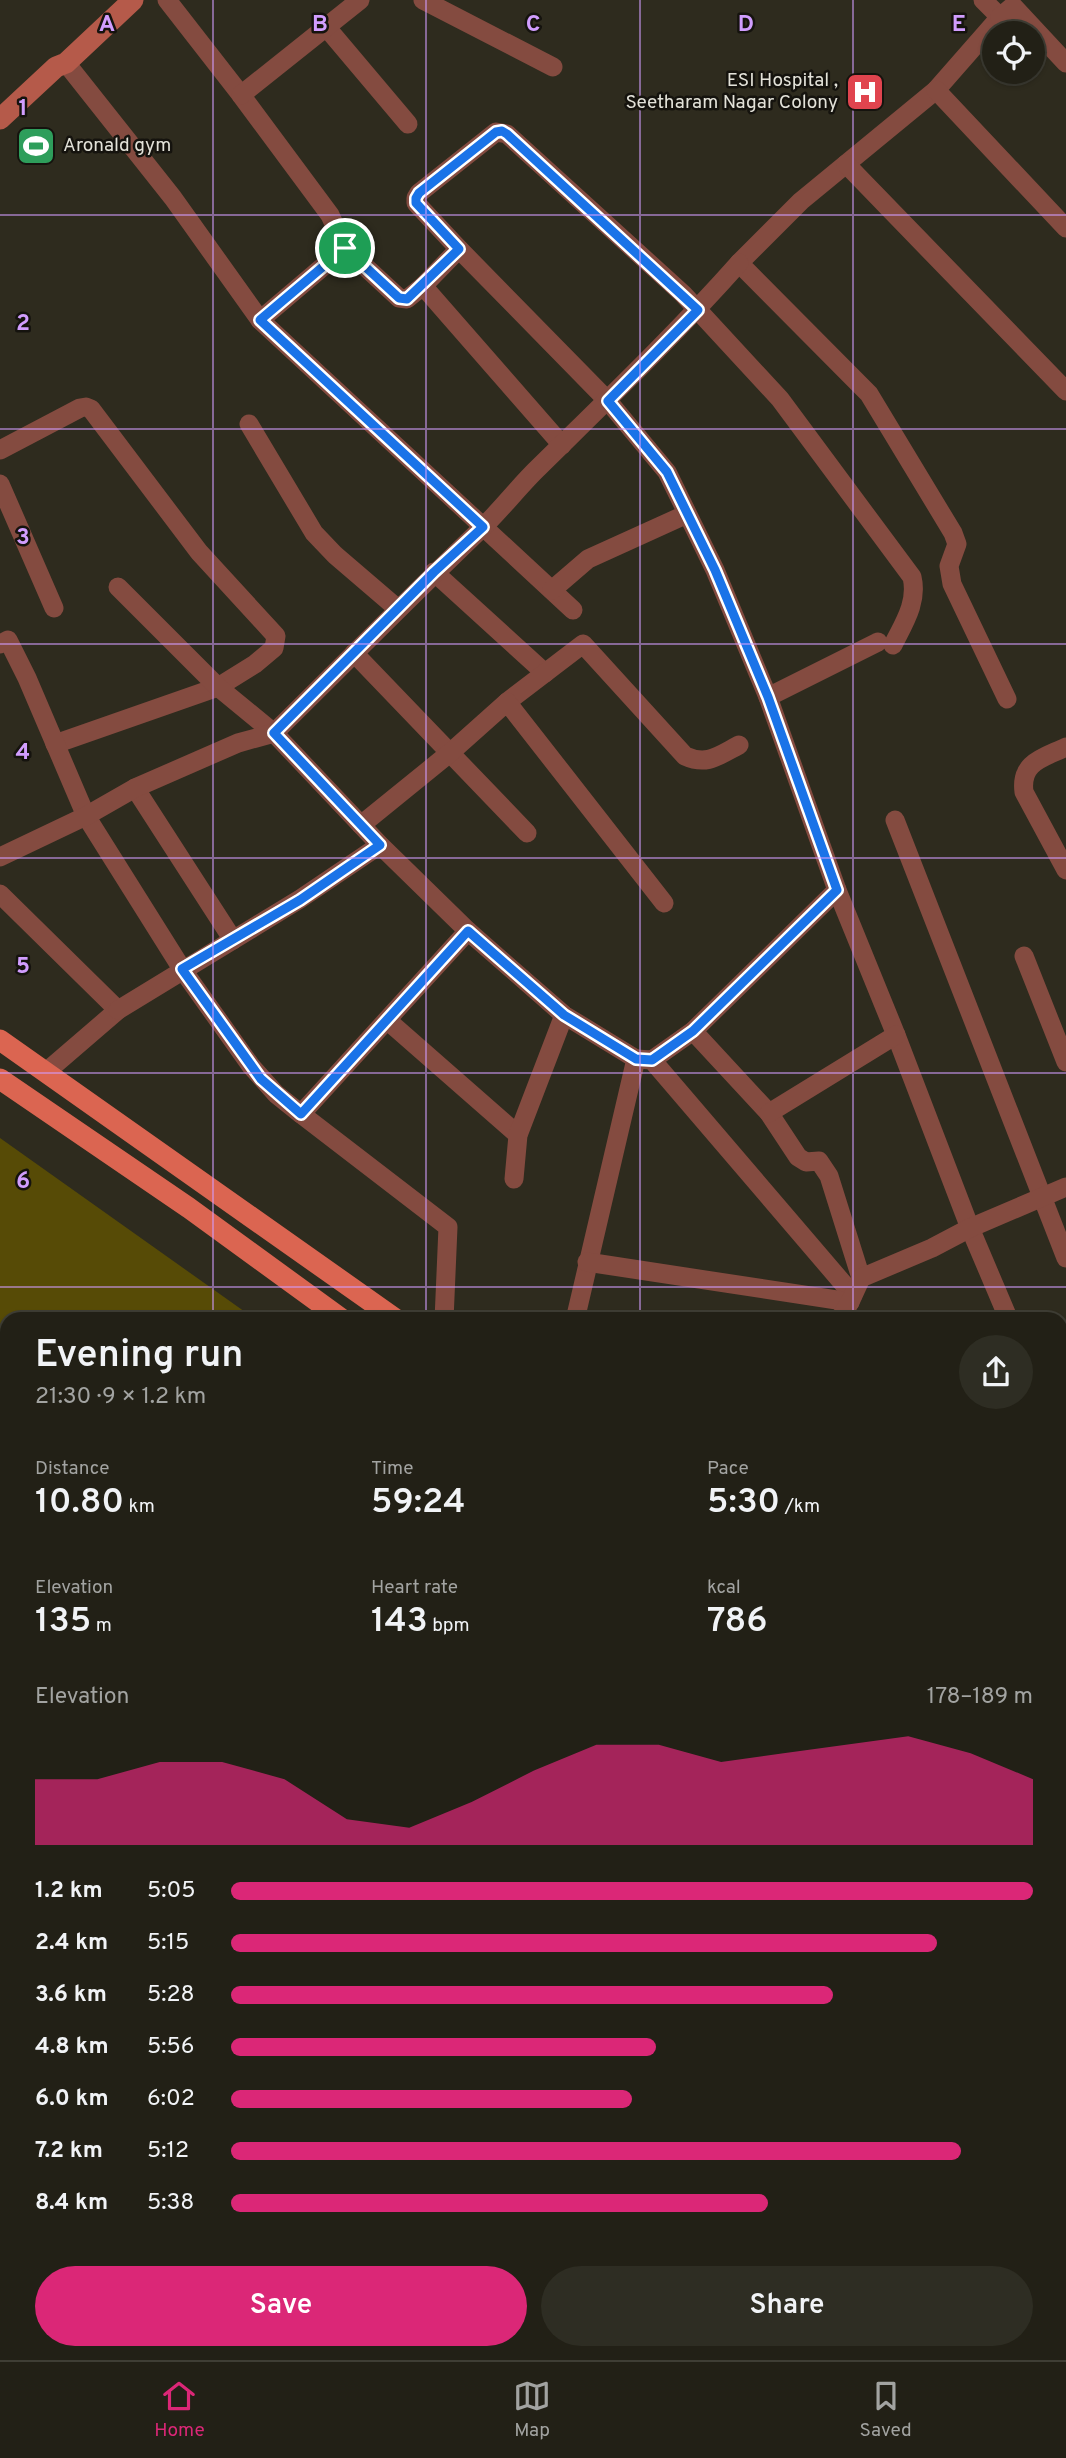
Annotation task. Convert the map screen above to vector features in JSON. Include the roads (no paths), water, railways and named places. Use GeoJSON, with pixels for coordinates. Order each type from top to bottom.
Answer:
{"type":"FeatureCollection","features":[{"type":"Feature","properties":{"kind":"main road"},"geometry":{"type":"LineString","coordinates":[[0,1040],[386,1312]]}},
{"type":"Feature","properties":{"kind":"main road"},"geometry":{"type":"LineString","coordinates":[[0,1079],[189,1208],[332,1312]]}},
{"type":"Feature","properties":{"kind":"street"},"geometry":{"type":"LineString","coordinates":[[2,111],[56,67],[66,63],[133,0]]}},
{"type":"Feature","properties":{"kind":"street"},"geometry":{"type":"LineString","coordinates":[[167,0],[330,215],[345,248],[399,298],[407,299],[423,286],[459,249]]}},
{"type":"Feature","properties":{"kind":"street"},"geometry":{"type":"LineString","coordinates":[[241,95],[360,0]]}},
{"type":"Feature","properties":{"kind":"street"},"geometry":{"type":"LineString","coordinates":[[422,0],[553,67]]}},
{"type":"Feature","properties":{"kind":"street"},"geometry":{"type":"LineString","coordinates":[[983,0],[1011,8],[1066,63]]}},
{"type":"Feature","properties":{"kind":"street"},"geometry":{"type":"LineString","coordinates":[[0,858],[86,816],[135,788],[238,743],[274,733],[434,572],[483,527],[537,468],[608,401],[802,201],[936,90],[1011,8]]}},
{"type":"Feature","properties":{"kind":"street"},"geometry":{"type":"LineString","coordinates":[[327,28],[408,124]]}},
{"type":"Feature","properties":{"kind":"street"},"geometry":{"type":"LineString","coordinates":[[66,63],[173,198],[260,320],[573,610]]}},
{"type":"Feature","properties":{"kind":"street"},"geometry":{"type":"LineString","coordinates":[[936,90],[1066,228]]}},
{"type":"Feature","properties":{"kind":"street"},"geometry":{"type":"LineString","coordinates":[[768,697],[885,643],[911,610],[915,590],[912,577],[780,399],[698,310],[507,134],[496,132],[419,193],[416,203],[608,401],[667,472],[715,570],[768,697],[837,890],[1006,1312]]}},
{"type":"Feature","properties":{"kind":"street"},"geometry":{"type":"LineString","coordinates":[[846,164],[1066,391]]}},
{"type":"Feature","properties":{"kind":"street"},"geometry":{"type":"LineString","coordinates":[[260,320],[345,248]]}},
{"type":"Feature","properties":{"kind":"street"},"geometry":{"type":"LineString","coordinates":[[739,263],[869,394],[876,405],[953,533],[957,544],[949,566],[952,584],[1007,699]]}},
{"type":"Feature","properties":{"kind":"street"},"geometry":{"type":"LineString","coordinates":[[423,286],[562,445]]}},
{"type":"Feature","properties":{"kind":"street"},"geometry":{"type":"LineString","coordinates":[[0,450],[86,407],[96,414],[199,552],[276,636],[274,648],[255,664],[218,687],[55,744]]}},
{"type":"Feature","properties":{"kind":"street"},"geometry":{"type":"LineString","coordinates":[[249,424],[314,533],[335,555],[398,609]]}},
{"type":"Feature","properties":{"kind":"street"},"geometry":{"type":"LineString","coordinates":[[0,484],[54,608]]}},
{"type":"Feature","properties":{"kind":"street"},"geometry":{"type":"LineString","coordinates":[[552,590],[589,559],[687,514]]}},
{"type":"Feature","properties":{"kind":"street"},"geometry":{"type":"LineString","coordinates":[[434,572],[545,673]]}},
{"type":"Feature","properties":{"kind":"street"},"geometry":{"type":"LineString","coordinates":[[117,587],[218,687],[274,733],[380,845],[468,931],[564,1015],[644,1060],[855,1292]]}},
{"type":"Feature","properties":{"kind":"street"},"geometry":{"type":"LineString","coordinates":[[0,644],[8,640],[86,816],[182,969],[261,1079],[301,1114],[448,1227],[444,1312]]}},
{"type":"Feature","properties":{"kind":"street"},"geometry":{"type":"LineString","coordinates":[[362,825],[508,702],[583,644],[685,756],[698,762],[709,760],[739,745]]}},
{"type":"Feature","properties":{"kind":"street"},"geometry":{"type":"LineString","coordinates":[[354,653],[527,833]]}},
{"type":"Feature","properties":{"kind":"street"},"geometry":{"type":"LineString","coordinates":[[508,702],[664,904]]}},
{"type":"Feature","properties":{"kind":"street"},"geometry":{"type":"LineString","coordinates":[[1066,747],[1029,766],[1022,780],[1024,792],[1066,870]]}},
{"type":"Feature","properties":{"kind":"street"},"geometry":{"type":"LineString","coordinates":[[135,788],[233,940]]}},
{"type":"Feature","properties":{"kind":"street"},"geometry":{"type":"LineString","coordinates":[[895,820],[1066,1258]]}},
{"type":"Feature","properties":{"kind":"street"},"geometry":{"type":"LineString","coordinates":[[46,1072],[118,1010],[300,900],[380,845]]}},
{"type":"Feature","properties":{"kind":"street"},"geometry":{"type":"LineString","coordinates":[[577,1312],[587,1262],[644,1060],[693,1031],[837,890]]}},
{"type":"Feature","properties":{"kind":"street"},"geometry":{"type":"LineString","coordinates":[[0,894],[118,1010]]}},
{"type":"Feature","properties":{"kind":"street"},"geometry":{"type":"LineString","coordinates":[[301,1114],[468,931]]}},
{"type":"Feature","properties":{"kind":"street"},"geometry":{"type":"LineString","coordinates":[[1024,956],[1066,1062]]}},
{"type":"Feature","properties":{"kind":"street"},"geometry":{"type":"LineString","coordinates":[[514,1179],[518,1135],[564,1015]]}},
{"type":"Feature","properties":{"kind":"street"},"geometry":{"type":"LineString","coordinates":[[387,1020],[518,1135]]}},
{"type":"Feature","properties":{"kind":"street"},"geometry":{"type":"LineString","coordinates":[[693,1031],[769,1113],[799,1157],[806,1162],[819,1161],[828,1176],[855,1292]]}},
{"type":"Feature","properties":{"kind":"street"},"geometry":{"type":"LineString","coordinates":[[769,1113],[896,1035]]}},
{"type":"Feature","properties":{"kind":"street"},"geometry":{"type":"LineString","coordinates":[[843,1312],[855,1292],[932,1248],[970,1228],[1066,1186]]}},
{"type":"Feature","properties":{"kind":"street"},"geometry":{"type":"LineString","coordinates":[[587,1262],[855,1292]]}},
{"type":"Feature","properties":{"kind":"place","name":"ESI Hospital , Seetharam Nagar Colony"},"geometry":{"type":"Point","coordinates":[865,92]}},
{"type":"Feature","properties":{"kind":"place","name":"Aronald gym"},"geometry":{"type":"Point","coordinates":[36,146]}}]}
